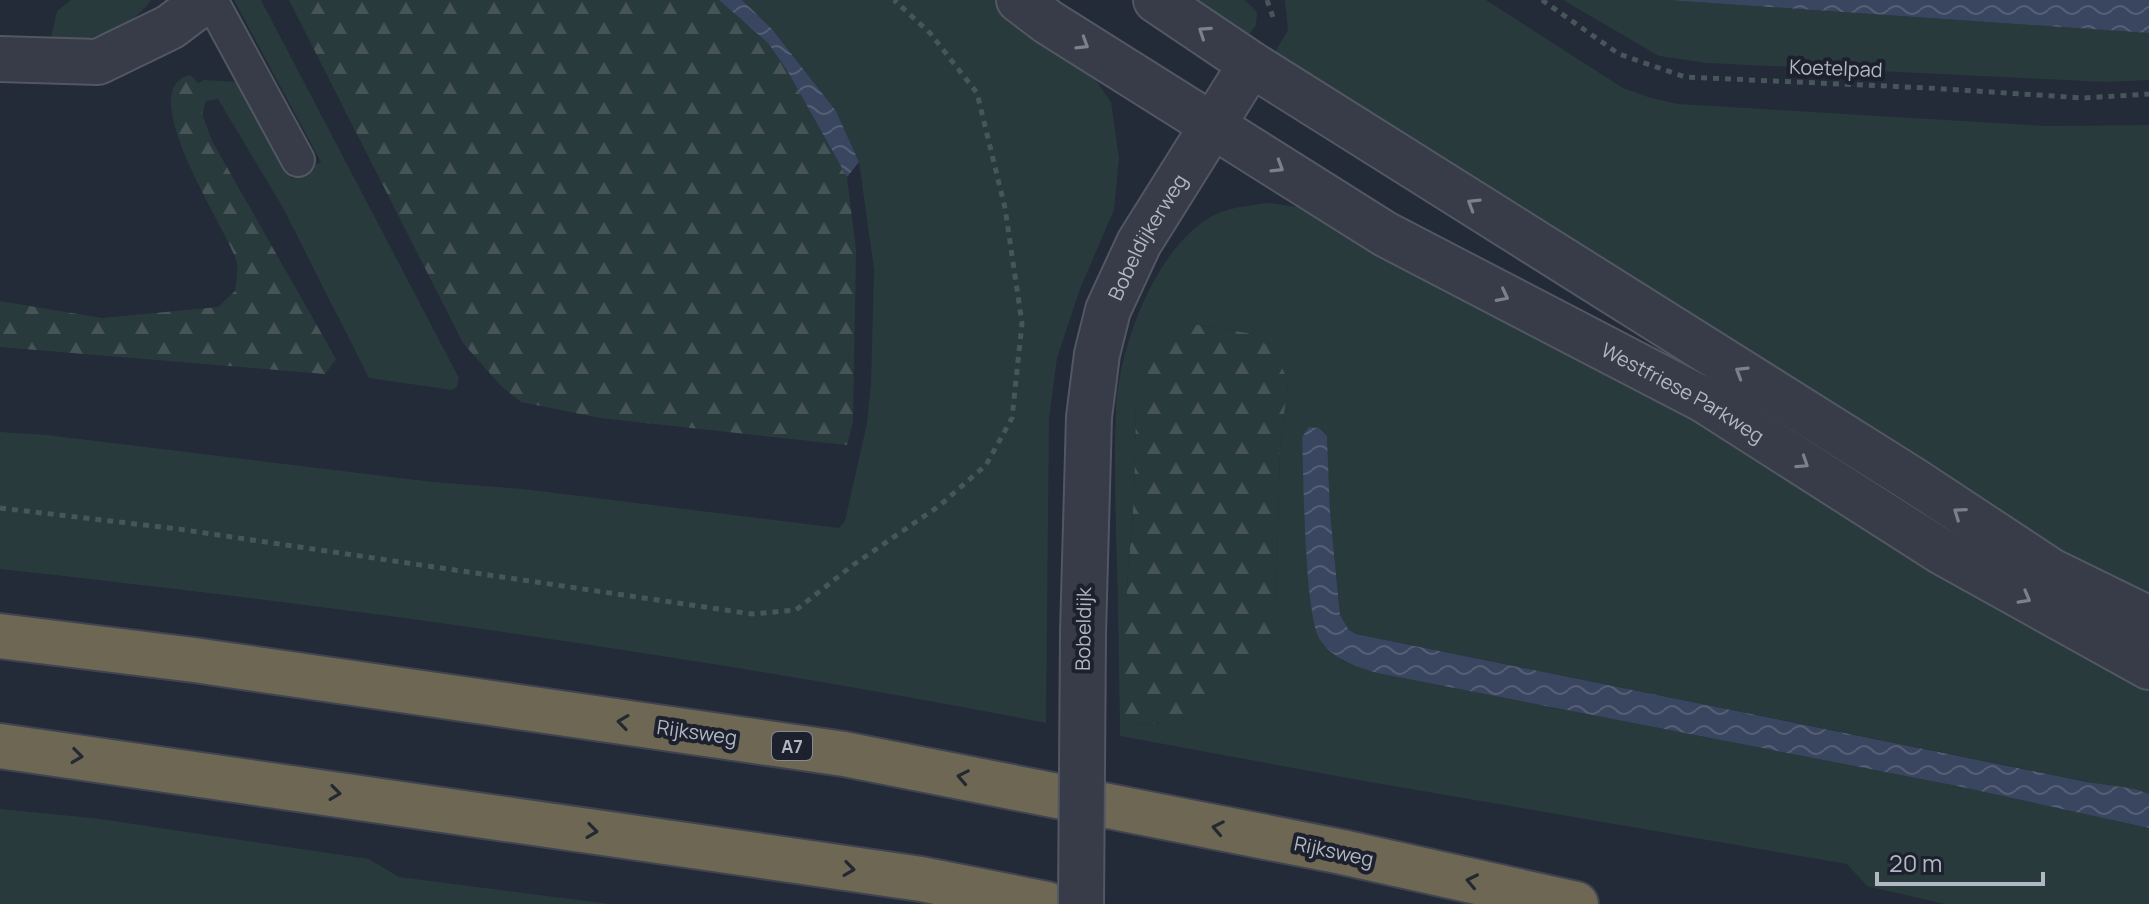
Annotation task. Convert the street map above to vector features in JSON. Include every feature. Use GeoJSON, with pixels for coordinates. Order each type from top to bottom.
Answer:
{"type":"FeatureCollection","features":[{"type":"Feature","properties":{"kind":"highway","name":"Rijksweg"},"geometry":{"type":"LineString","coordinates":[[0,636],[194,660],[844,754],[1342,852],[1576,904]]}},
{"type":"Feature","properties":{"kind":"highway"},"geometry":{"type":"LineString","coordinates":[[0,746],[921,879],[1047,904]]}},
{"type":"Feature","properties":{"kind":"street"},"geometry":{"type":"LineString","coordinates":[[0,59],[98,62],[170,27],[209,0]]}},
{"type":"Feature","properties":{"kind":"street"},"geometry":{"type":"LineString","coordinates":[[1019,0],[1048,22],[1212,126]]}},
{"type":"Feature","properties":{"kind":"street"},"geometry":{"type":"LineString","coordinates":[[1156,0],[1251,64],[1913,480],[2051,571],[2149,619]]}},
{"type":"Feature","properties":{"kind":"street","name":"Bobeldijkerweg"},"geometry":{"type":"LineString","coordinates":[[1097,354],[1108,310],[1129,262],[1251,64]]}},
{"type":"Feature","properties":{"kind":"street","name":"Westfriese Parkweg"},"geometry":{"type":"LineString","coordinates":[[1212,126],[1385,234],[1704,400],[1942,552],[2149,667]]}},
{"type":"Feature","properties":{"kind":"street","name":"Bobeldijk"},"geometry":{"type":"LineString","coordinates":[[1081,904],[1083,633],[1089,417],[1097,354]]}},
{"type":"Feature","properties":{"kind":"lane"},"geometry":{"type":"LineString","coordinates":[[209,0],[298,160]]}},
{"type":"Feature","properties":{"kind":"path"},"geometry":{"type":"LineString","coordinates":[[0,508],[178,529],[752,614],[796,610],[853,565],[939,506],[986,465],[1012,418],[1022,323],[1005,208],[977,93],[930,33],[894,0]]}},
{"type":"Feature","properties":{"kind":"path","name":"Koetelpad"},"geometry":{"type":"LineString","coordinates":[[1542,0],[1619,54],[1685,77],[2084,98],[2149,94]]}},
{"type":"Feature","properties":{"kind":"green space"},"geometry":{"type":"Polygon","coordinates":[[[71,0],[151,0],[132,19],[106,33],[50,43],[57,11],[71,0]]]}},
{"type":"Feature","properties":{"kind":"green space"},"geometry":{"type":"Polygon","coordinates":[[[234,0],[261,0],[459,378],[457,387],[452,390],[369,378],[283,208],[218,99],[206,101],[198,83],[204,80],[235,82],[292,179],[321,162],[234,0]]]}},
{"type":"Feature","properties":{"kind":"green space"},"geometry":{"type":"Polygon","coordinates":[[[289,0],[719,0],[768,43],[788,72],[847,177],[856,250],[853,421],[847,445],[600,418],[521,402],[502,387],[463,343],[289,0]]]}},
{"type":"Feature","properties":{"kind":"green space"},"geometry":{"type":"Polygon","coordinates":[[[742,0],[994,0],[1085,65],[1111,102],[1119,158],[1114,210],[1080,289],[1057,358],[1049,419],[1046,723],[786,676],[524,635],[0,569],[0,432],[47,435],[433,482],[523,489],[839,528],[845,521],[867,423],[871,382],[874,269],[859,162],[836,111],[772,29],[742,0]]]}},
{"type":"Feature","properties":{"kind":"green space"},"geometry":{"type":"Polygon","coordinates":[[[1180,0],[1245,0],[1257,12],[1256,25],[1244,41],[1180,0]]]}},
{"type":"Feature","properties":{"kind":"green space"},"geometry":{"type":"Polygon","coordinates":[[[1285,0],[1486,0],[1623,88],[1678,104],[2046,126],[2149,125],[2149,601],[2038,544],[1271,59],[1288,30],[1285,0]]]}},
{"type":"Feature","properties":{"kind":"green space"},"geometry":{"type":"Polygon","coordinates":[[[1563,0],[1667,0],[2149,33],[2149,80],[2107,82],[1707,63],[1659,56],[1563,0]]]}},
{"type":"Feature","properties":{"kind":"green space"},"geometry":{"type":"Polygon","coordinates":[[[190,75],[201,86],[206,101],[202,114],[212,141],[336,359],[325,374],[0,347],[0,301],[102,318],[218,307],[235,291],[236,260],[176,131],[171,105],[175,85],[190,75]]]}},
{"type":"Feature","properties":{"kind":"green space"},"geometry":{"type":"Polygon","coordinates":[[[1268,203],[1306,208],[1692,411],[2149,688],[2149,794],[1356,634],[1349,630],[1340,615],[1330,511],[1327,436],[1310,427],[1302,437],[1313,618],[1320,639],[1342,661],[1377,673],[1957,786],[2149,828],[2149,904],[1945,904],[1867,886],[1847,864],[1120,736],[1120,724],[1176,723],[1203,709],[1245,676],[1276,603],[1280,449],[1288,381],[1254,334],[1192,324],[1136,407],[1134,497],[1126,600],[1118,609],[1116,408],[1124,357],[1143,302],[1172,253],[1190,233],[1223,211],[1268,203]]]}},
{"type":"Feature","properties":{"kind":"green space"},"geometry":{"type":"Polygon","coordinates":[[[1192,324],[1254,334],[1276,354],[1288,381],[1280,449],[1276,603],[1268,651],[1245,676],[1203,709],[1176,723],[1120,724],[1118,609],[1126,600],[1134,497],[1136,407],[1154,355],[1168,336],[1192,324]]]}},
{"type":"Feature","properties":{"kind":"green space"},"geometry":{"type":"Polygon","coordinates":[[[0,809],[93,818],[369,859],[399,877],[610,904],[0,904],[0,809]]]}},
{"type":"Feature","properties":{"kind":"water"},"geometry":{"type":"Polygon","coordinates":[[[719,0],[742,0],[772,29],[836,111],[859,162],[847,177],[788,72],[768,43],[719,0]]]}},
{"type":"Feature","properties":{"kind":"water"},"geometry":{"type":"Polygon","coordinates":[[[1667,0],[2149,0],[2149,33],[1667,0]]]}},
{"type":"Feature","properties":{"kind":"water"},"geometry":{"type":"Polygon","coordinates":[[[1309,427],[1319,428],[1327,436],[1330,511],[1340,615],[1349,630],[1356,634],[2087,782],[2135,789],[2149,794],[2149,828],[1957,786],[1377,673],[1346,661],[1332,653],[1320,640],[1311,603],[1302,437],[1309,427]]]}}]}
